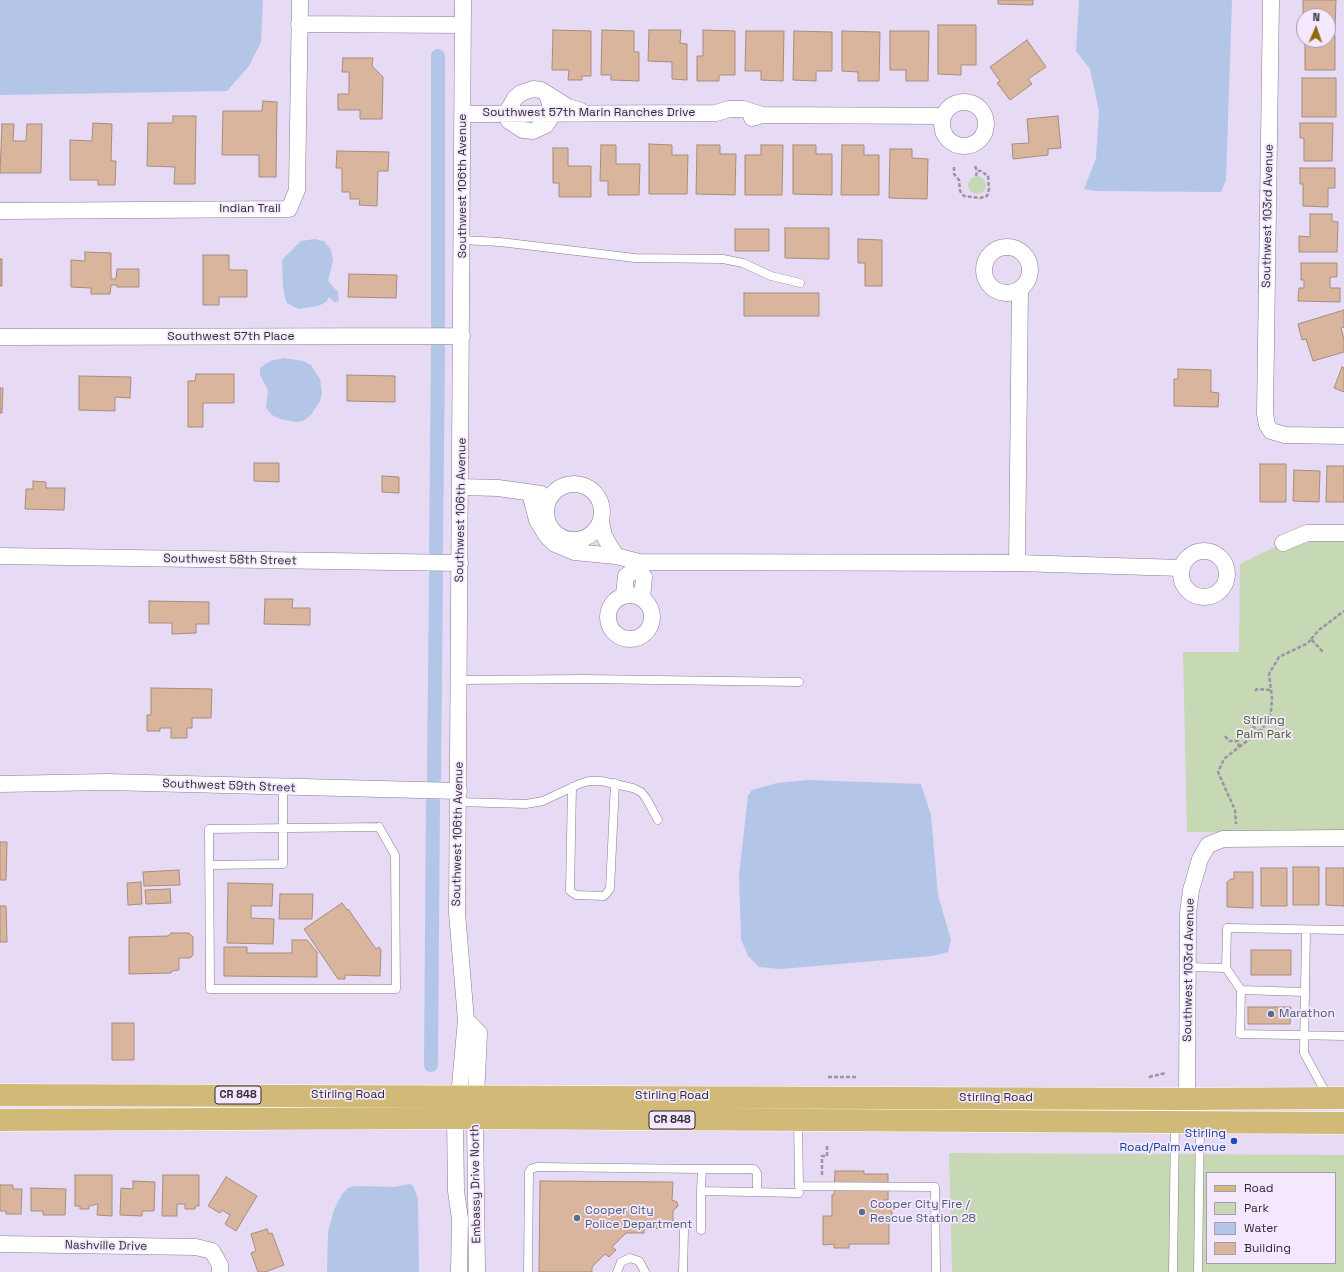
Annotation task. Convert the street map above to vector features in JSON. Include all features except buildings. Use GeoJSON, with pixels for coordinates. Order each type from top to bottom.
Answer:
{"type":"FeatureCollection","features":[{"type":"Feature","properties":{"kind":"main road","name":"Stirling Road"},"geometry":{"type":"LineString","coordinates":[[0,1094],[468,1096],[791,1109],[1187,1111],[1337,1098]]}},
{"type":"Feature","properties":{"kind":"main road","name":"Stirling Road"},"geometry":{"type":"LineString","coordinates":[[0,1120],[465,1118],[791,1109],[1187,1111],[1344,1123]]}},
{"type":"Feature","properties":{"kind":"street","name":"Indian Trail"},"geometry":{"type":"LineString","coordinates":[[0,210],[289,208],[297,190],[300,0]]}},
{"type":"Feature","properties":{"kind":"street","name":"Southwest 106th Avenue"},"geometry":{"type":"LineString","coordinates":[[463,0],[458,913],[466,1020],[479,1033],[468,1096]]}},
{"type":"Feature","properties":{"kind":"street","name":"Southwest 103rd Avenue"},"geometry":{"type":"LineString","coordinates":[[1271,0],[1265,414],[1267,425],[1271,431],[1285,435],[1344,436]]}},
{"type":"Feature","properties":{"kind":"street"},"geometry":{"type":"LineString","coordinates":[[299,24],[463,25]]}},
{"type":"Feature","properties":{"kind":"street"},"geometry":{"type":"LineString","coordinates":[[547,94],[553,114],[546,125],[533,131],[523,130],[515,126],[509,120],[506,114],[515,98],[521,93],[533,90],[541,90],[568,107],[584,113]]}},
{"type":"Feature","properties":{"kind":"street","name":"Southwest 57th Marin Ranches Drive"},"geometry":{"type":"LineString","coordinates":[[553,114],[716,113],[728,118],[742,119],[762,115],[943,116]]}},
{"type":"Feature","properties":{"kind":"street","name":"Southwest 57th Marin Ranches Drive"},"geometry":{"type":"LineString","coordinates":[[463,114],[506,114]]}},
{"type":"Feature","properties":{"kind":"street"},"geometry":{"type":"LineString","coordinates":[[1018,563],[1020,289]]}},
{"type":"Feature","properties":{"kind":"street","name":"Southwest 57th Place"},"geometry":{"type":"LineString","coordinates":[[0,337],[462,336]]}},
{"type":"Feature","properties":{"kind":"street"},"geometry":{"type":"LineString","coordinates":[[461,487],[498,488],[544,494],[555,492],[563,487],[572,485],[581,485],[590,489],[601,503],[601,521],[604,536],[616,556]]}},
{"type":"Feature","properties":{"kind":"street"},"geometry":{"type":"LineString","coordinates":[[555,492],[550,499],[547,508],[550,526],[555,533],[563,538],[581,540],[590,536],[596,530],[601,521]]}},
{"type":"Feature","properties":{"kind":"street"},"geometry":{"type":"LineString","coordinates":[[530,493],[547,508]]}},
{"type":"Feature","properties":{"kind":"street"},"geometry":{"type":"LineString","coordinates":[[530,493],[537,520],[546,535],[555,544],[574,552],[616,556]]}},
{"type":"Feature","properties":{"kind":"street"},"geometry":{"type":"LineString","coordinates":[[1284,543],[1307,533],[1344,533]]}},
{"type":"Feature","properties":{"kind":"street"},"geometry":{"type":"LineString","coordinates":[[590,536],[598,545],[616,556],[638,565],[1018,563],[1182,568]]}},
{"type":"Feature","properties":{"kind":"street","name":"Southwest 58th Street"},"geometry":{"type":"LineString","coordinates":[[0,556],[460,563]]}},
{"type":"Feature","properties":{"kind":"street"},"geometry":{"type":"LineString","coordinates":[[624,595],[626,576],[638,565]]}},
{"type":"Feature","properties":{"kind":"street"},"geometry":{"type":"LineString","coordinates":[[638,565],[644,577],[642,599]]}},
{"type":"Feature","properties":{"kind":"street"},"geometry":{"type":"LineString","coordinates":[[632,594],[642,599],[650,606],[652,614],[650,628],[638,638],[623,639],[612,630],[607,617],[612,603],[624,595],[632,594]]}},
{"type":"Feature","properties":{"kind":"street","name":"Southwest 59th Street"},"geometry":{"type":"LineString","coordinates":[[0,784],[107,782],[283,787],[459,796]]}},
{"type":"Feature","properties":{"kind":"street","name":"Southwest 103rd Avenue"},"geometry":{"type":"LineString","coordinates":[[1187,1111],[1188,913],[1200,859],[1208,845],[1223,839],[1344,838]]}},
{"type":"Feature","properties":{"kind":"street","name":"Embassy Drive North"},"geometry":{"type":"LineString","coordinates":[[459,1272],[460,1219],[456,1191],[468,1096]]}},
{"type":"Feature","properties":{"kind":"street","name":"Embassy Drive North"},"geometry":{"type":"LineString","coordinates":[[465,1118],[477,1272]]}},
{"type":"Feature","properties":{"kind":"street","name":"Nashville Drive"},"geometry":{"type":"LineString","coordinates":[[0,1244],[196,1247],[212,1251],[220,1265],[220,1272]]}},
{"type":"Feature","properties":{"kind":"lane"},"geometry":{"type":"LineString","coordinates":[[462,240],[500,242],[635,258],[723,260],[743,263],[771,276],[800,283]]}},
{"type":"Feature","properties":{"kind":"lane"},"geometry":{"type":"LineString","coordinates":[[460,680],[585,679],[799,682]]}},
{"type":"Feature","properties":{"kind":"lane"},"geometry":{"type":"LineString","coordinates":[[459,796],[526,804],[544,801],[588,781],[615,783],[641,792],[658,820]]}},
{"type":"Feature","properties":{"kind":"lane"},"geometry":{"type":"LineString","coordinates":[[572,787],[570,891],[576,895],[604,896],[610,889],[615,783]]}},
{"type":"Feature","properties":{"kind":"lane"},"geometry":{"type":"LineString","coordinates":[[209,865],[283,864],[283,787]]}},
{"type":"Feature","properties":{"kind":"lane"},"geometry":{"type":"LineString","coordinates":[[379,827],[395,855],[396,988],[210,990],[209,829],[282,828],[379,827]]}},
{"type":"Feature","properties":{"kind":"lane"},"geometry":{"type":"LineString","coordinates":[[1344,930],[1227,928],[1226,968],[1241,990],[1240,1034],[1344,1036]]}},
{"type":"Feature","properties":{"kind":"lane"},"geometry":{"type":"LineString","coordinates":[[1306,930],[1304,1053],[1337,1098]]}},
{"type":"Feature","properties":{"kind":"lane"},"geometry":{"type":"LineString","coordinates":[[1188,967],[1226,968]]}},
{"type":"Feature","properties":{"kind":"lane"},"geometry":{"type":"LineString","coordinates":[[1241,990],[1305,992]]}},
{"type":"Feature","properties":{"kind":"lane"},"geometry":{"type":"LineString","coordinates":[[791,1109],[799,1186],[935,1187],[936,1272]]}},
{"type":"Feature","properties":{"kind":"lane"},"geometry":{"type":"LineString","coordinates":[[1173,1272],[1187,1111]]}},
{"type":"Feature","properties":{"kind":"lane"},"geometry":{"type":"LineString","coordinates":[[1187,1111],[1198,1272]]}},
{"type":"Feature","properties":{"kind":"lane"},"geometry":{"type":"LineString","coordinates":[[528,1272],[531,1169],[537,1167],[754,1169],[757,1173],[757,1192]]}},
{"type":"Feature","properties":{"kind":"lane"},"geometry":{"type":"LineString","coordinates":[[701,1230],[702,1169]]}},
{"type":"Feature","properties":{"kind":"lane"},"geometry":{"type":"LineString","coordinates":[[701,1191],[799,1193]]}},
{"type":"Feature","properties":{"kind":"lane"},"geometry":{"type":"LineString","coordinates":[[683,1272],[684,1230]]}},
{"type":"Feature","properties":{"kind":"lane"},"geometry":{"type":"LineString","coordinates":[[617,1272],[621,1262],[630,1258],[639,1261],[645,1272]]}},
{"type":"Feature","properties":{"kind":"path"},"geometry":{"type":"LineString","coordinates":[[975,166],[976,176]]}},
{"type":"Feature","properties":{"kind":"path"},"geometry":{"type":"LineString","coordinates":[[954,167],[953,171],[959,180],[962,194],[967,197],[983,197],[988,193],[988,176],[981,171],[976,171]]}},
{"type":"Feature","properties":{"kind":"path"},"geometry":{"type":"LineString","coordinates":[[1236,824],[1236,810],[1218,772],[1224,759],[1259,732],[1267,723],[1271,711],[1269,674],[1278,657],[1308,643],[1319,630],[1344,611]]}},
{"type":"Feature","properties":{"kind":"path"},"geometry":{"type":"LineString","coordinates":[[1311,639],[1323,652]]}},
{"type":"Feature","properties":{"kind":"path"},"geometry":{"type":"LineString","coordinates":[[1255,690],[1270,690]]}},
{"type":"Feature","properties":{"kind":"path"},"geometry":{"type":"LineString","coordinates":[[1247,721],[1259,732]]}},
{"type":"Feature","properties":{"kind":"path"},"geometry":{"type":"LineString","coordinates":[[1225,736],[1229,740],[1238,741],[1239,747]]}},
{"type":"Feature","properties":{"kind":"path"},"geometry":{"type":"LineString","coordinates":[[1150,1077],[1166,1073]]}},
{"type":"Feature","properties":{"kind":"path"},"geometry":{"type":"LineString","coordinates":[[828,1077],[858,1077]]}},
{"type":"Feature","properties":{"kind":"path"},"geometry":{"type":"LineString","coordinates":[[822,1175],[822,1156],[827,1156],[827,1144]]}},
{"type":"Feature","properties":{"kind":"green space"},"geometry":{"type":"Polygon","coordinates":[[[977,176],[983,179],[986,185],[983,191],[977,194],[971,191],[968,185],[971,179],[977,176]]]}},
{"type":"Feature","properties":{"kind":"green space","name":"Stirling Palm Park"},"geometry":{"type":"Polygon","coordinates":[[[1344,533],[1344,833],[1187,832],[1183,652],[1239,652],[1240,564],[1283,543],[1344,533]]]}},
{"type":"Feature","properties":{"kind":"green space"},"geometry":{"type":"Polygon","coordinates":[[[949,1153],[1344,1155],[1344,1272],[952,1272],[949,1153]]]}},
{"type":"Feature","properties":{"kind":"water"},"geometry":{"type":"Polygon","coordinates":[[[0,0],[263,0],[261,42],[249,66],[227,91],[0,95],[0,0]]]}},
{"type":"Feature","properties":{"kind":"water"},"geometry":{"type":"Polygon","coordinates":[[[1079,0],[1232,0],[1226,180],[1221,192],[1095,191],[1084,189],[1096,158],[1099,111],[1090,69],[1076,51],[1079,0]]]}},
{"type":"Feature","properties":{"kind":"water"},"geometry":{"type":"Polygon","coordinates":[[[315,239],[324,241],[331,250],[333,261],[328,281],[338,292],[339,301],[334,302],[329,297],[326,302],[318,306],[298,309],[287,303],[285,298],[282,260],[301,241],[315,239]]]}},
{"type":"Feature","properties":{"kind":"water"},"geometry":{"type":"Polygon","coordinates":[[[284,358],[303,361],[311,365],[320,379],[322,394],[320,401],[311,415],[303,421],[296,422],[280,419],[272,415],[266,408],[268,390],[260,375],[260,368],[270,361],[284,358]]]}},
{"type":"Feature","properties":{"kind":"water"},"geometry":{"type":"Polygon","coordinates":[[[808,780],[921,784],[931,815],[938,895],[951,940],[948,952],[932,956],[781,969],[759,967],[748,956],[741,939],[739,875],[748,795],[752,790],[777,783],[808,780]]]}},
{"type":"Feature","properties":{"kind":"water"},"geometry":{"type":"Polygon","coordinates":[[[410,1184],[413,1186],[418,1198],[419,1272],[327,1272],[328,1232],[334,1210],[342,1194],[348,1188],[355,1186],[394,1187],[410,1184]]]}},
{"type":"Feature","properties":{"kind":"waterway"},"geometry":{"type":"LineString","coordinates":[[438,56],[438,325]]}},
{"type":"Feature","properties":{"kind":"waterway"},"geometry":{"type":"LineString","coordinates":[[436,552],[438,347]]}},
{"type":"Feature","properties":{"kind":"waterway"},"geometry":{"type":"LineString","coordinates":[[434,780],[436,574]]}},
{"type":"Feature","properties":{"kind":"waterway"},"geometry":{"type":"LineString","coordinates":[[431,1065],[433,801]]}},
{"type":"Feature","properties":{"kind":"place","name":"Marathon"},"geometry":{"type":"Point","coordinates":[1271,1014]}},
{"type":"Feature","properties":{"kind":"place","name":"Stirling Road/Palm Avenue"},"geometry":{"type":"Point","coordinates":[1234,1141]}},
{"type":"Feature","properties":{"kind":"place","name":"Cooper City Fire / Rescue Station 28"},"geometry":{"type":"Point","coordinates":[862,1212]}},
{"type":"Feature","properties":{"kind":"place","name":"Cooper City Police Department"},"geometry":{"type":"Point","coordinates":[577,1218]}}]}
